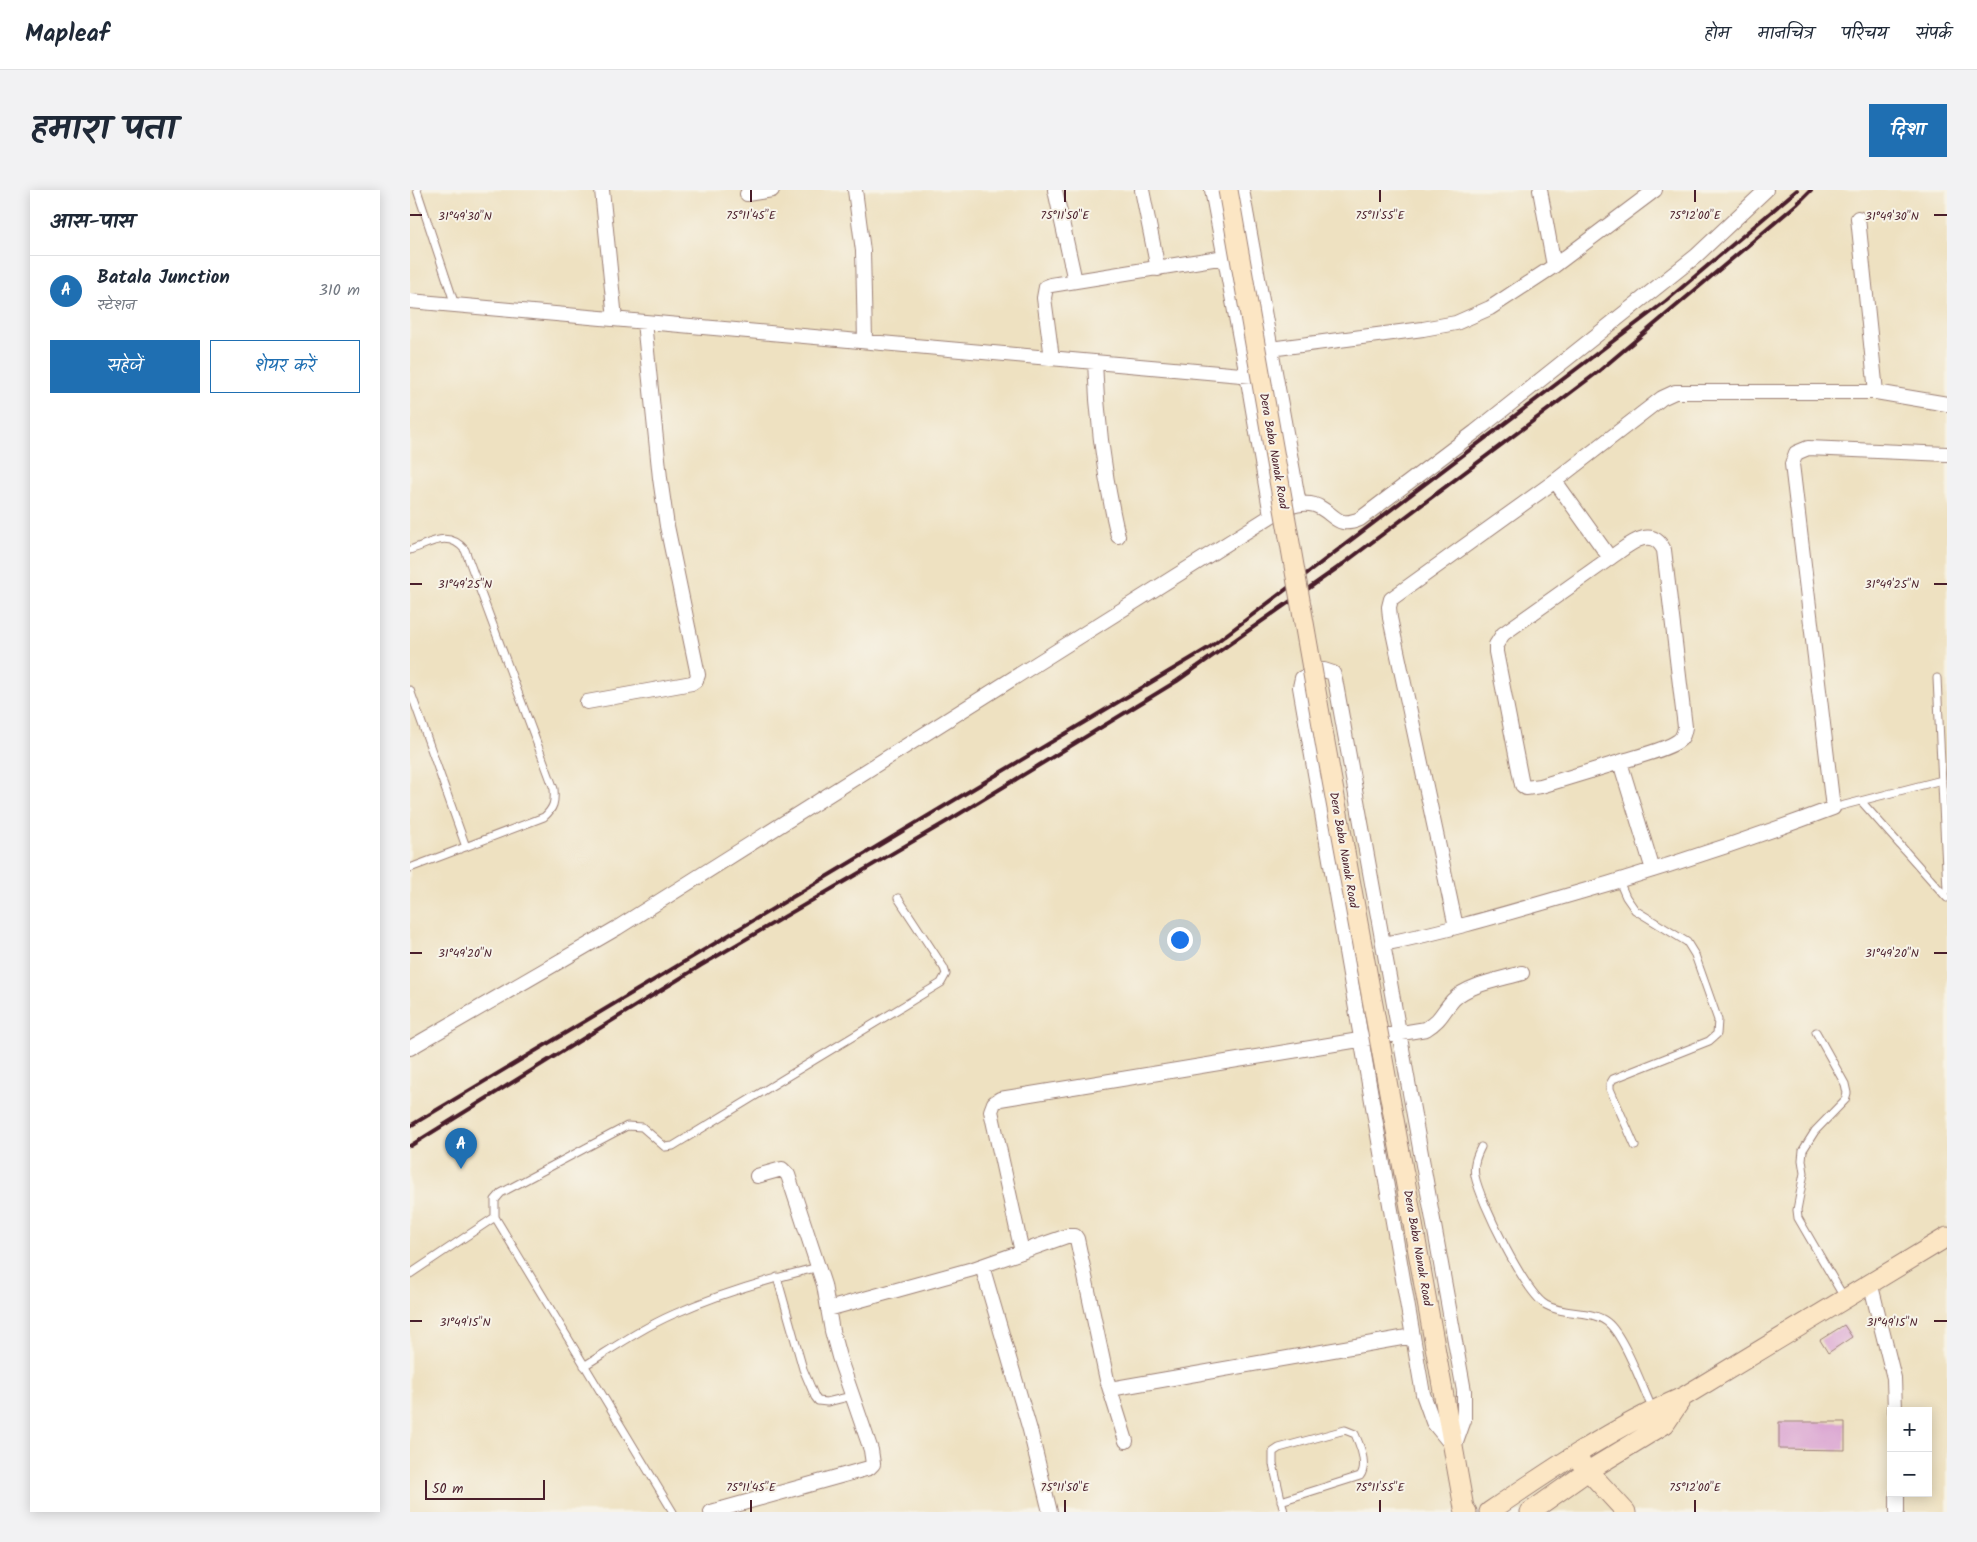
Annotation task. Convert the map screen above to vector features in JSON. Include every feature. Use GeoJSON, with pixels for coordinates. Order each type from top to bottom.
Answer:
{"type":"FeatureCollection","features":[{"type":"Feature","properties":{"kind":"main road","name":"Dera Baba Nanak Road"},"geometry":{"type":"LineString","coordinates":[[1228,190],[1331,777],[1465,1511]]}},
{"type":"Feature","properties":{"kind":"main road"},"geometry":{"type":"LineString","coordinates":[[1489,1512],[1574,1454],[1653,1410],[1683,1397],[1947,1237]]}},
{"type":"Feature","properties":{"kind":"main road"},"geometry":{"type":"LineString","coordinates":[[1530,1512],[1588,1471],[1665,1424],[1683,1397]]}},
{"type":"Feature","properties":{"kind":"main road"},"geometry":{"type":"LineString","coordinates":[[1574,1454],[1626,1512]]}},
{"type":"Feature","properties":{"kind":"street"},"geometry":{"type":"LineString","coordinates":[[602,190],[615,319]]}},
{"type":"Feature","properties":{"kind":"street"},"geometry":{"type":"LineString","coordinates":[[747,194],[772,190]]}},
{"type":"Feature","properties":{"kind":"street"},"geometry":{"type":"LineString","coordinates":[[855,190],[863,250],[865,341]]}},
{"type":"Feature","properties":{"kind":"street"},"geometry":{"type":"LineString","coordinates":[[1055,190],[1075,281]]}},
{"type":"Feature","properties":{"kind":"street"},"geometry":{"type":"LineString","coordinates":[[1142,190],[1158,269]]}},
{"type":"Feature","properties":{"kind":"street"},"geometry":{"type":"LineString","coordinates":[[1212,190],[1271,515]]}},
{"type":"Feature","properties":{"kind":"street"},"geometry":{"type":"LineString","coordinates":[[1242,190],[1299,504]]}},
{"type":"Feature","properties":{"kind":"street"},"geometry":{"type":"LineString","coordinates":[[1540,190],[1554,266]]}},
{"type":"Feature","properties":{"kind":"street"},"geometry":{"type":"LineString","coordinates":[[1270,349],[1456,323],[1490,308],[1554,266],[1656,190]]}},
{"type":"Feature","properties":{"kind":"street"},"geometry":{"type":"LineString","coordinates":[[410,1048],[617,928],[1282,508],[1299,504],[1312,504],[1321,508],[1340,522],[1351,523],[1360,519],[1475,432],[1696,256],[1766,190]]}},
{"type":"Feature","properties":{"kind":"street"},"geometry":{"type":"LineString","coordinates":[[1858,218],[1876,392]]}},
{"type":"Feature","properties":{"kind":"street"},"geometry":{"type":"LineString","coordinates":[[1052,358],[1044,292],[1046,287],[1051,284],[1158,269],[1225,257]]}},
{"type":"Feature","properties":{"kind":"street"},"geometry":{"type":"LineString","coordinates":[[410,301],[1276,378]]}},
{"type":"Feature","properties":{"kind":"street"},"geometry":{"type":"LineString","coordinates":[[587,702],[692,683],[698,675],[667,526],[660,478],[644,322]]}},
{"type":"Feature","properties":{"kind":"street"},"geometry":{"type":"LineString","coordinates":[[1095,362],[1097,415],[1102,460],[1118,536]]}},
{"type":"Feature","properties":{"kind":"street"},"geometry":{"type":"LineString","coordinates":[[1456,927],[1392,628],[1391,599],[1555,481],[1662,398],[1676,392],[1876,392],[1947,404]]}},
{"type":"Feature","properties":{"kind":"street"},"geometry":{"type":"LineString","coordinates":[[1383,944],[1428,935],[1619,881],[1792,824],[1833,808],[1792,464],[1793,458],[1796,452],[1808,448],[1947,454]]}},
{"type":"Feature","properties":{"kind":"street"},"geometry":{"type":"LineString","coordinates":[[1555,481],[1610,558]]}},
{"type":"Feature","properties":{"kind":"street"},"geometry":{"type":"LineString","coordinates":[[1653,538],[1660,542],[1664,550],[1685,727],[1684,734],[1678,741],[1669,746],[1620,762],[1541,786],[1526,788],[1522,785],[1496,645],[1504,634],[1610,558],[1637,540],[1653,538]]}},
{"type":"Feature","properties":{"kind":"street"},"geometry":{"type":"LineString","coordinates":[[1324,670],[1333,673],[1335,679],[1383,944],[1464,1390],[1464,1420],[1454,1448],[1440,1432],[1428,1411],[1300,687],[1302,678],[1324,670]]}},
{"type":"Feature","properties":{"kind":"street"},"geometry":{"type":"LineString","coordinates":[[1620,762],[1653,870]]}},
{"type":"Feature","properties":{"kind":"street"},"geometry":{"type":"LineString","coordinates":[[1022,1252],[992,1120],[991,1110],[994,1103],[1000,1099],[1426,1028],[1438,1022],[1453,1000],[1463,992],[1522,973]]}},
{"type":"Feature","properties":{"kind":"street"},"geometry":{"type":"LineString","coordinates":[[711,1512],[869,1468],[872,1464],[871,1450],[838,1357],[819,1267],[786,1171],[779,1170],[757,1176]]}},
{"type":"Feature","properties":{"kind":"street"},"geometry":{"type":"LineString","coordinates":[[828,1309],[982,1266],[1067,1236],[1075,1236],[1110,1390],[1126,1441]]}},
{"type":"Feature","properties":{"kind":"street"},"geometry":{"type":"LineString","coordinates":[[982,1266],[1030,1430],[1050,1512]]}},
{"type":"Feature","properties":{"kind":"street"},"geometry":{"type":"LineString","coordinates":[[1872,1290],[1894,1378],[1895,1407]]}},
{"type":"Feature","properties":{"kind":"street"},"geometry":{"type":"LineString","coordinates":[[1110,1390],[1414,1336]]}},
{"type":"Feature","properties":{"kind":"street"},"geometry":{"type":"LineString","coordinates":[[1897,1497],[1897,1512]]}},
{"type":"Feature","properties":{"kind":"lane"},"geometry":{"type":"LineString","coordinates":[[417,190],[455,305]]}},
{"type":"Feature","properties":{"kind":"lane"},"geometry":{"type":"LineString","coordinates":[[410,550],[440,540],[450,539],[458,542],[465,550],[554,788],[555,800],[552,810],[544,817],[410,868]]}},
{"type":"Feature","properties":{"kind":"lane"},"geometry":{"type":"LineString","coordinates":[[1937,678],[1947,890]]}},
{"type":"Feature","properties":{"kind":"lane"},"geometry":{"type":"LineString","coordinates":[[410,690],[466,847]]}},
{"type":"Feature","properties":{"kind":"lane"},"geometry":{"type":"LineString","coordinates":[[1833,808],[1942,780]]}},
{"type":"Feature","properties":{"kind":"lane"},"geometry":{"type":"LineString","coordinates":[[1861,800],[1947,898]]}},
{"type":"Feature","properties":{"kind":"lane"},"geometry":{"type":"LineString","coordinates":[[1619,881],[1626,897],[1635,910],[1687,942],[1695,955],[1718,1020],[1717,1034],[1708,1041],[1613,1080],[1610,1084],[1610,1089],[1635,1146]]}},
{"type":"Feature","properties":{"kind":"lane"},"geometry":{"type":"LineString","coordinates":[[673,1512],[495,1218],[494,1200],[501,1193],[627,1126],[642,1127],[665,1147],[673,1146],[941,983],[946,974],[944,968],[898,898]]}},
{"type":"Feature","properties":{"kind":"lane"},"geometry":{"type":"LineString","coordinates":[[1816,1032],[1844,1084],[1846,1093],[1845,1100],[1815,1132],[1803,1150],[1804,1173],[1797,1210],[1798,1218],[1845,1299]]}},
{"type":"Feature","properties":{"kind":"lane"},"geometry":{"type":"LineString","coordinates":[[1482,1147],[1474,1166],[1475,1177],[1486,1208],[1524,1279],[1544,1304],[1556,1310],[1595,1316],[1608,1323],[1621,1342],[1653,1410]]}},
{"type":"Feature","properties":{"kind":"lane"},"geometry":{"type":"LineString","coordinates":[[410,1274],[495,1218]]}},
{"type":"Feature","properties":{"kind":"lane"},"geometry":{"type":"LineString","coordinates":[[584,1366],[631,1336],[672,1315],[718,1296],[819,1267]]}},
{"type":"Feature","properties":{"kind":"lane"},"geometry":{"type":"LineString","coordinates":[[777,1278],[803,1369],[815,1397],[818,1401],[827,1402],[852,1396]]}},
{"type":"Feature","properties":{"kind":"lane"},"geometry":{"type":"LineString","coordinates":[[1281,1501],[1360,1476],[1364,1471],[1364,1465],[1355,1434],[1345,1430],[1279,1448],[1273,1452],[1273,1464],[1281,1501],[1284,1512]]}},
{"type":"Feature","properties":{"kind":"building"},"geometry":{"type":"Polygon","coordinates":[[[1844,1325],[1852,1337],[1828,1353],[1820,1340],[1844,1325]]]}},
{"type":"Feature","properties":{"kind":"building"},"geometry":{"type":"Polygon","coordinates":[[[1779,1422],[1845,1422],[1845,1450],[1779,1449],[1779,1422]]]}},
{"type":"Feature","properties":{"kind":"railway"},"geometry":{"type":"LineString","coordinates":[[410,1126],[1210,647],[1666,301],[1797,190]]}},
{"type":"Feature","properties":{"kind":"railway"},"geometry":{"type":"LineString","coordinates":[[410,1146],[700,966],[951,819],[1177,681],[1343,564],[1598,372],[1797,204],[1811,190]]}},
{"type":"Feature","properties":{"kind":"place","name":"Batala Junction"},"geometry":{"type":"Point","coordinates":[461,1169]}}]}
